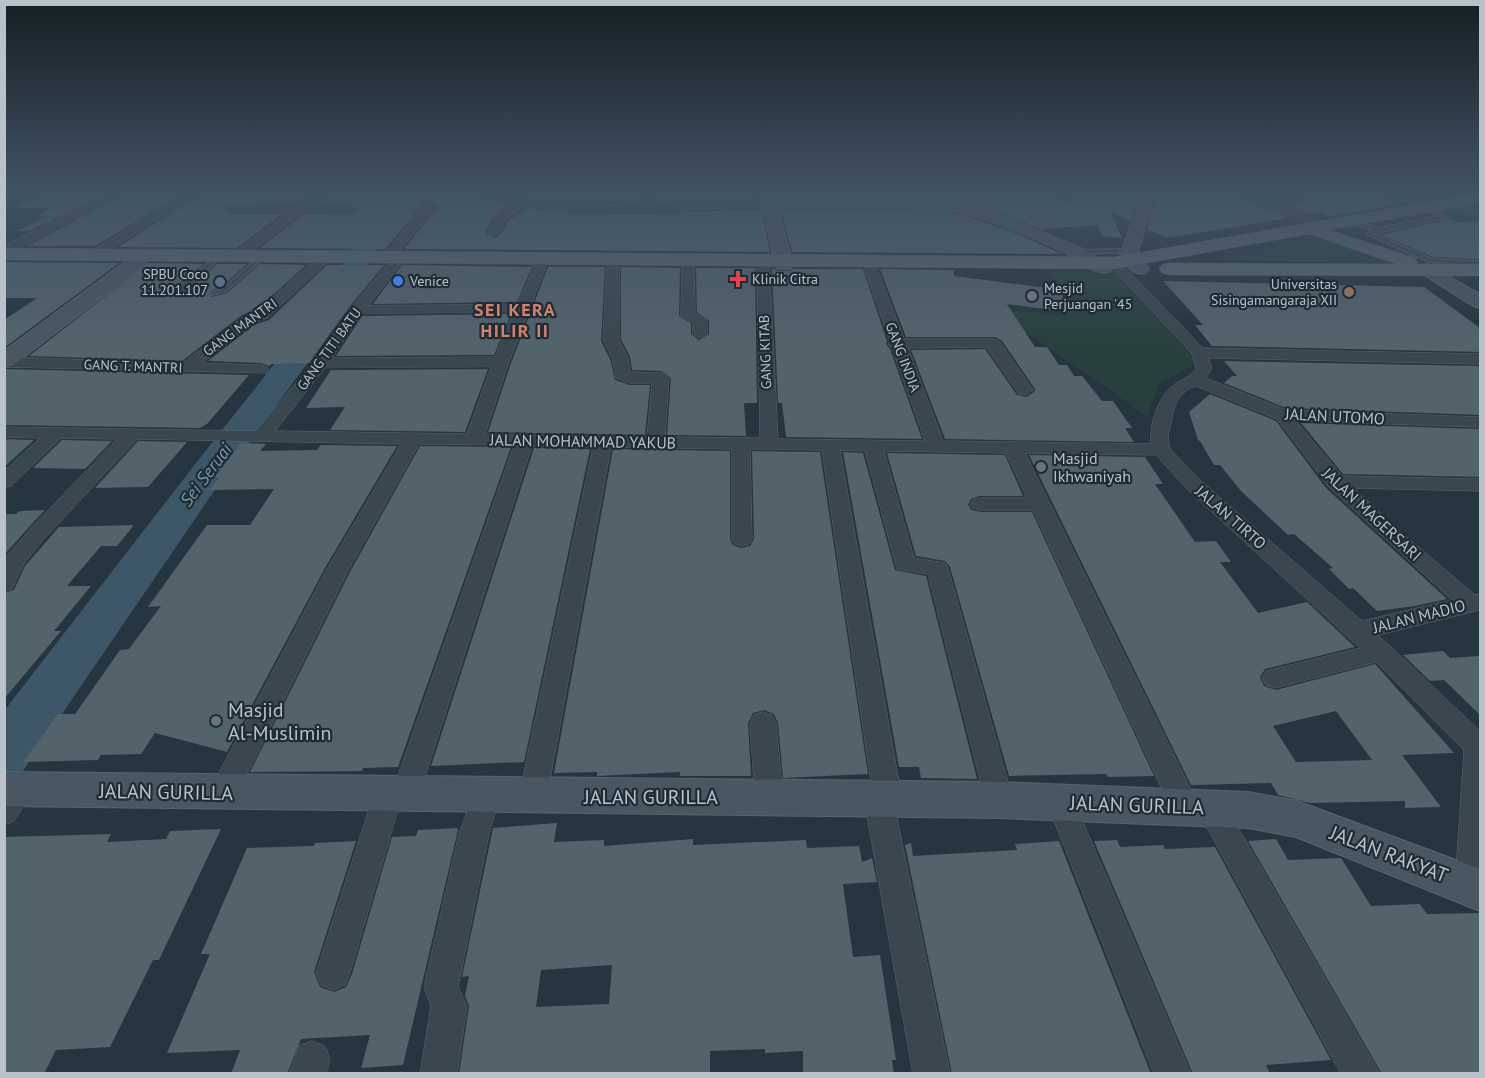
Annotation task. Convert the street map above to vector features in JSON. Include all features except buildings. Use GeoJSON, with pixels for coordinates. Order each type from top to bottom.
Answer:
{"type":"FeatureCollection","features":[{"type":"Feature","properties":{"kind":"main road"},"geometry":{"type":"LineString","coordinates":[[784,262],[870,266],[1119,263],[1258,238]]}},
{"type":"Feature","properties":{"kind":"main road"},"geometry":{"type":"LineString","coordinates":[[1344,238],[1427,269]]}},
{"type":"Feature","properties":{"kind":"main road"},"geometry":{"type":"LineString","coordinates":[[1203,248],[1204,257],[1207,260],[1236,269]]}},
{"type":"Feature","properties":{"kind":"main road"},"geometry":{"type":"LineString","coordinates":[[4,252],[256,262],[382,260],[1119,263],[1236,269],[1480,270]]}},
{"type":"Feature","properties":{"kind":"main road"},"geometry":{"type":"LineString","coordinates":[[4,259],[238,256],[333,260]]}},
{"type":"Feature","properties":{"kind":"main road"},"geometry":{"type":"LineString","coordinates":[[382,260],[613,264],[763,262]]}},
{"type":"Feature","properties":{"kind":"street"},"geometry":{"type":"LineString","coordinates":[[4,252],[31,238]]}},
{"type":"Feature","properties":{"kind":"street"},"geometry":{"type":"LineString","coordinates":[[91,255],[119,238]]}},
{"type":"Feature","properties":{"kind":"street"},"geometry":{"type":"LineString","coordinates":[[238,256],[260,238]]}},
{"type":"Feature","properties":{"kind":"street","name":"GANG TITI BATU"},"geometry":{"type":"LineString","coordinates":[[255,435],[321,363],[357,310],[382,260],[401,238]]}},
{"type":"Feature","properties":{"kind":"street"},"geometry":{"type":"LineString","coordinates":[[778,238],[784,262]]}},
{"type":"Feature","properties":{"kind":"street"},"geometry":{"type":"LineString","coordinates":[[1043,238],[1075,252],[1119,263],[1199,353],[1204,368],[1196,380],[1181,387],[1171,397],[1165,409],[1159,436],[1161,450]]}},
{"type":"Feature","properties":{"kind":"street"},"geometry":{"type":"LineString","coordinates":[[1119,263],[1131,238]]}},
{"type":"Feature","properties":{"kind":"street"},"geometry":{"type":"LineString","coordinates":[[4,362],[142,258]]}},
{"type":"Feature","properties":{"kind":"street","name":"GANG MANTRI"},"geometry":{"type":"LineString","coordinates":[[186,368],[248,320],[262,315],[333,260]]}},
{"type":"Feature","properties":{"kind":"street","name":"GANG KITAB"},"geometry":{"type":"LineString","coordinates":[[763,262],[769,444]]}},
{"type":"Feature","properties":{"kind":"street"},"geometry":{"type":"LineString","coordinates":[[474,440],[501,362],[541,263]]}},
{"type":"Feature","properties":{"kind":"street"},"geometry":{"type":"LineString","coordinates":[[613,264],[611,340],[620,358],[622,375],[630,378],[662,378],[656,442]]}},
{"type":"Feature","properties":{"kind":"street"},"geometry":{"type":"LineString","coordinates":[[688,264],[688,316],[700,320],[700,334]]}},
{"type":"Feature","properties":{"kind":"street","name":"GANG INDIA"},"geometry":{"type":"LineString","coordinates":[[870,266],[896,344],[923,406],[936,447]]}},
{"type":"Feature","properties":{"kind":"street"},"geometry":{"type":"LineString","coordinates":[[1427,269],[1480,302]]}},
{"type":"Feature","properties":{"kind":"street"},"geometry":{"type":"LineString","coordinates":[[357,310],[524,308]]}},
{"type":"Feature","properties":{"kind":"street"},"geometry":{"type":"LineString","coordinates":[[896,344],[989,342],[995,345],[1025,390]]}},
{"type":"Feature","properties":{"kind":"street"},"geometry":{"type":"LineString","coordinates":[[1199,353],[1480,359]]}},
{"type":"Feature","properties":{"kind":"street","name":"GANG T. MANTRI"},"geometry":{"type":"LineString","coordinates":[[4,362],[261,370]]}},
{"type":"Feature","properties":{"kind":"street"},"geometry":{"type":"LineString","coordinates":[[321,363],[501,362]]}},
{"type":"Feature","properties":{"kind":"street","name":"JALAN UTOMO"},"geometry":{"type":"LineString","coordinates":[[1196,380],[1282,415],[1480,422]]}},
{"type":"Feature","properties":{"kind":"street","name":"JALAN MAGERSARI"},"geometry":{"type":"LineString","coordinates":[[1282,415],[1300,441],[1335,482],[1475,603]]}},
{"type":"Feature","properties":{"kind":"street","name":"JALAN MOHAMMAD YAKUB"},"geometry":{"type":"LineString","coordinates":[[4,432],[1161,450]]}},
{"type":"Feature","properties":{"kind":"street"},"geometry":{"type":"LineString","coordinates":[[4,482],[56,433]]}},
{"type":"Feature","properties":{"kind":"street"},"geometry":{"type":"LineString","coordinates":[[4,583],[14,562],[38,533],[133,433]]}},
{"type":"Feature","properties":{"kind":"street"},"geometry":{"type":"LineString","coordinates":[[223,793],[338,569],[413,439]]}},
{"type":"Feature","properties":{"kind":"street"},"geometry":{"type":"LineString","coordinates":[[333,973],[525,440]]}},
{"type":"Feature","properties":{"kind":"street"},"geometry":{"type":"LineString","coordinates":[[533,796],[603,442]]}},
{"type":"Feature","properties":{"kind":"street"},"geometry":{"type":"LineString","coordinates":[[741,444],[742,538]]}},
{"type":"Feature","properties":{"kind":"street"},"geometry":{"type":"LineString","coordinates":[[830,446],[883,799],[932,1074]]}},
{"type":"Feature","properties":{"kind":"street"},"geometry":{"type":"LineString","coordinates":[[873,446],[905,564],[937,568],[999,800]]}},
{"type":"Feature","properties":{"kind":"street"},"geometry":{"type":"LineString","coordinates":[[1013,448],[1197,806],[1362,1074]]}},
{"type":"Feature","properties":{"kind":"street","name":"JALAN TIRTO"},"geometry":{"type":"LineString","coordinates":[[1161,450],[1193,484],[1382,652],[1479,746]]}},
{"type":"Feature","properties":{"kind":"street"},"geometry":{"type":"LineString","coordinates":[[1335,482],[1480,485]]}},
{"type":"Feature","properties":{"kind":"street"},"geometry":{"type":"LineString","coordinates":[[980,504],[1040,504]]}},
{"type":"Feature","properties":{"kind":"street","name":"JALAN MADIO"},"geometry":{"type":"LineString","coordinates":[[1357,631],[1475,603]]}},
{"type":"Feature","properties":{"kind":"street"},"geometry":{"type":"LineString","coordinates":[[1275,678],[1382,652]]}},
{"type":"Feature","properties":{"kind":"street"},"geometry":{"type":"LineString","coordinates":[[764,723],[769,798]]}},
{"type":"Feature","properties":{"kind":"street"},"geometry":{"type":"LineString","coordinates":[[1476,888],[1479,746]]}},
{"type":"Feature","properties":{"kind":"street","name":"JALAN GURILLA"},"geometry":{"type":"LineString","coordinates":[[10,797],[223,793],[999,800],[1197,806],[1257,811],[1297,819]]}},
{"type":"Feature","properties":{"kind":"street"},"geometry":{"type":"LineString","coordinates":[[438,1074],[449,1006],[441,987],[474,834],[486,796]]}},
{"type":"Feature","properties":{"kind":"street"},"geometry":{"type":"LineString","coordinates":[[1061,803],[1173,1074]]}},
{"type":"Feature","properties":{"kind":"street","name":"JALAN RAKYAT"},"geometry":{"type":"LineString","coordinates":[[1297,819],[1476,888]]}},
{"type":"Feature","properties":{"kind":"lane"},"geometry":{"type":"LineString","coordinates":[[1379,238],[1431,261],[1444,264],[1480,263]]}},
{"type":"Feature","properties":{"kind":"lane"},"geometry":{"type":"LineString","coordinates":[[1075,252],[1119,263]]}},
{"type":"Feature","properties":{"kind":"lane"},"geometry":{"type":"LineString","coordinates":[[184,294],[179,293],[179,290],[214,261]]}},
{"type":"Feature","properties":{"kind":"lane"},"geometry":{"type":"LineString","coordinates":[[213,294],[224,290],[256,262]]}},
{"type":"Feature","properties":{"kind":"green space"},"geometry":{"type":"Polygon","coordinates":[[[1316,238],[1339,238],[1405,264],[1219,260],[1316,238]]]}},
{"type":"Feature","properties":{"kind":"green space"},"geometry":{"type":"Polygon","coordinates":[[[1114,271],[1198,363],[1159,384],[1147,416],[992,309],[1064,315],[1069,296],[1049,273],[1114,271]]]}},
{"type":"Feature","properties":{"kind":"waterway","name":"Sei Seruai"},"geometry":{"type":"LineString","coordinates":[[4,754],[209,471],[331,312],[368,238]]}},
{"type":"Feature","properties":{"kind":"place","name":"Klinik Citra"},"geometry":{"type":"Point","coordinates":[738,279]}},
{"type":"Feature","properties":{"kind":"place","name":"Venice"},"geometry":{"type":"Point","coordinates":[398,281]}},
{"type":"Feature","properties":{"kind":"place","name":"SPBU Coco 11.201.107"},"geometry":{"type":"Point","coordinates":[220,282]}},
{"type":"Feature","properties":{"kind":"place","name":"Universitas Sisingamangaraja XII"},"geometry":{"type":"Point","coordinates":[1349,292]}},
{"type":"Feature","properties":{"kind":"place","name":"Mesjid Perjuangan '45"},"geometry":{"type":"Point","coordinates":[1032,296]}},
{"type":"Feature","properties":{"kind":"place","name":"Masjid Ikhwaniyah"},"geometry":{"type":"Point","coordinates":[1041,467]}},
{"type":"Feature","properties":{"kind":"place","name":"Masjid Al-Muslimin"},"geometry":{"type":"Point","coordinates":[216,721]}},
{"type":"Feature","properties":{"kind":"district","name":"SEI KERA HILIR II"},"geometry":{"type":"Point","coordinates":[515,320]}}]}
